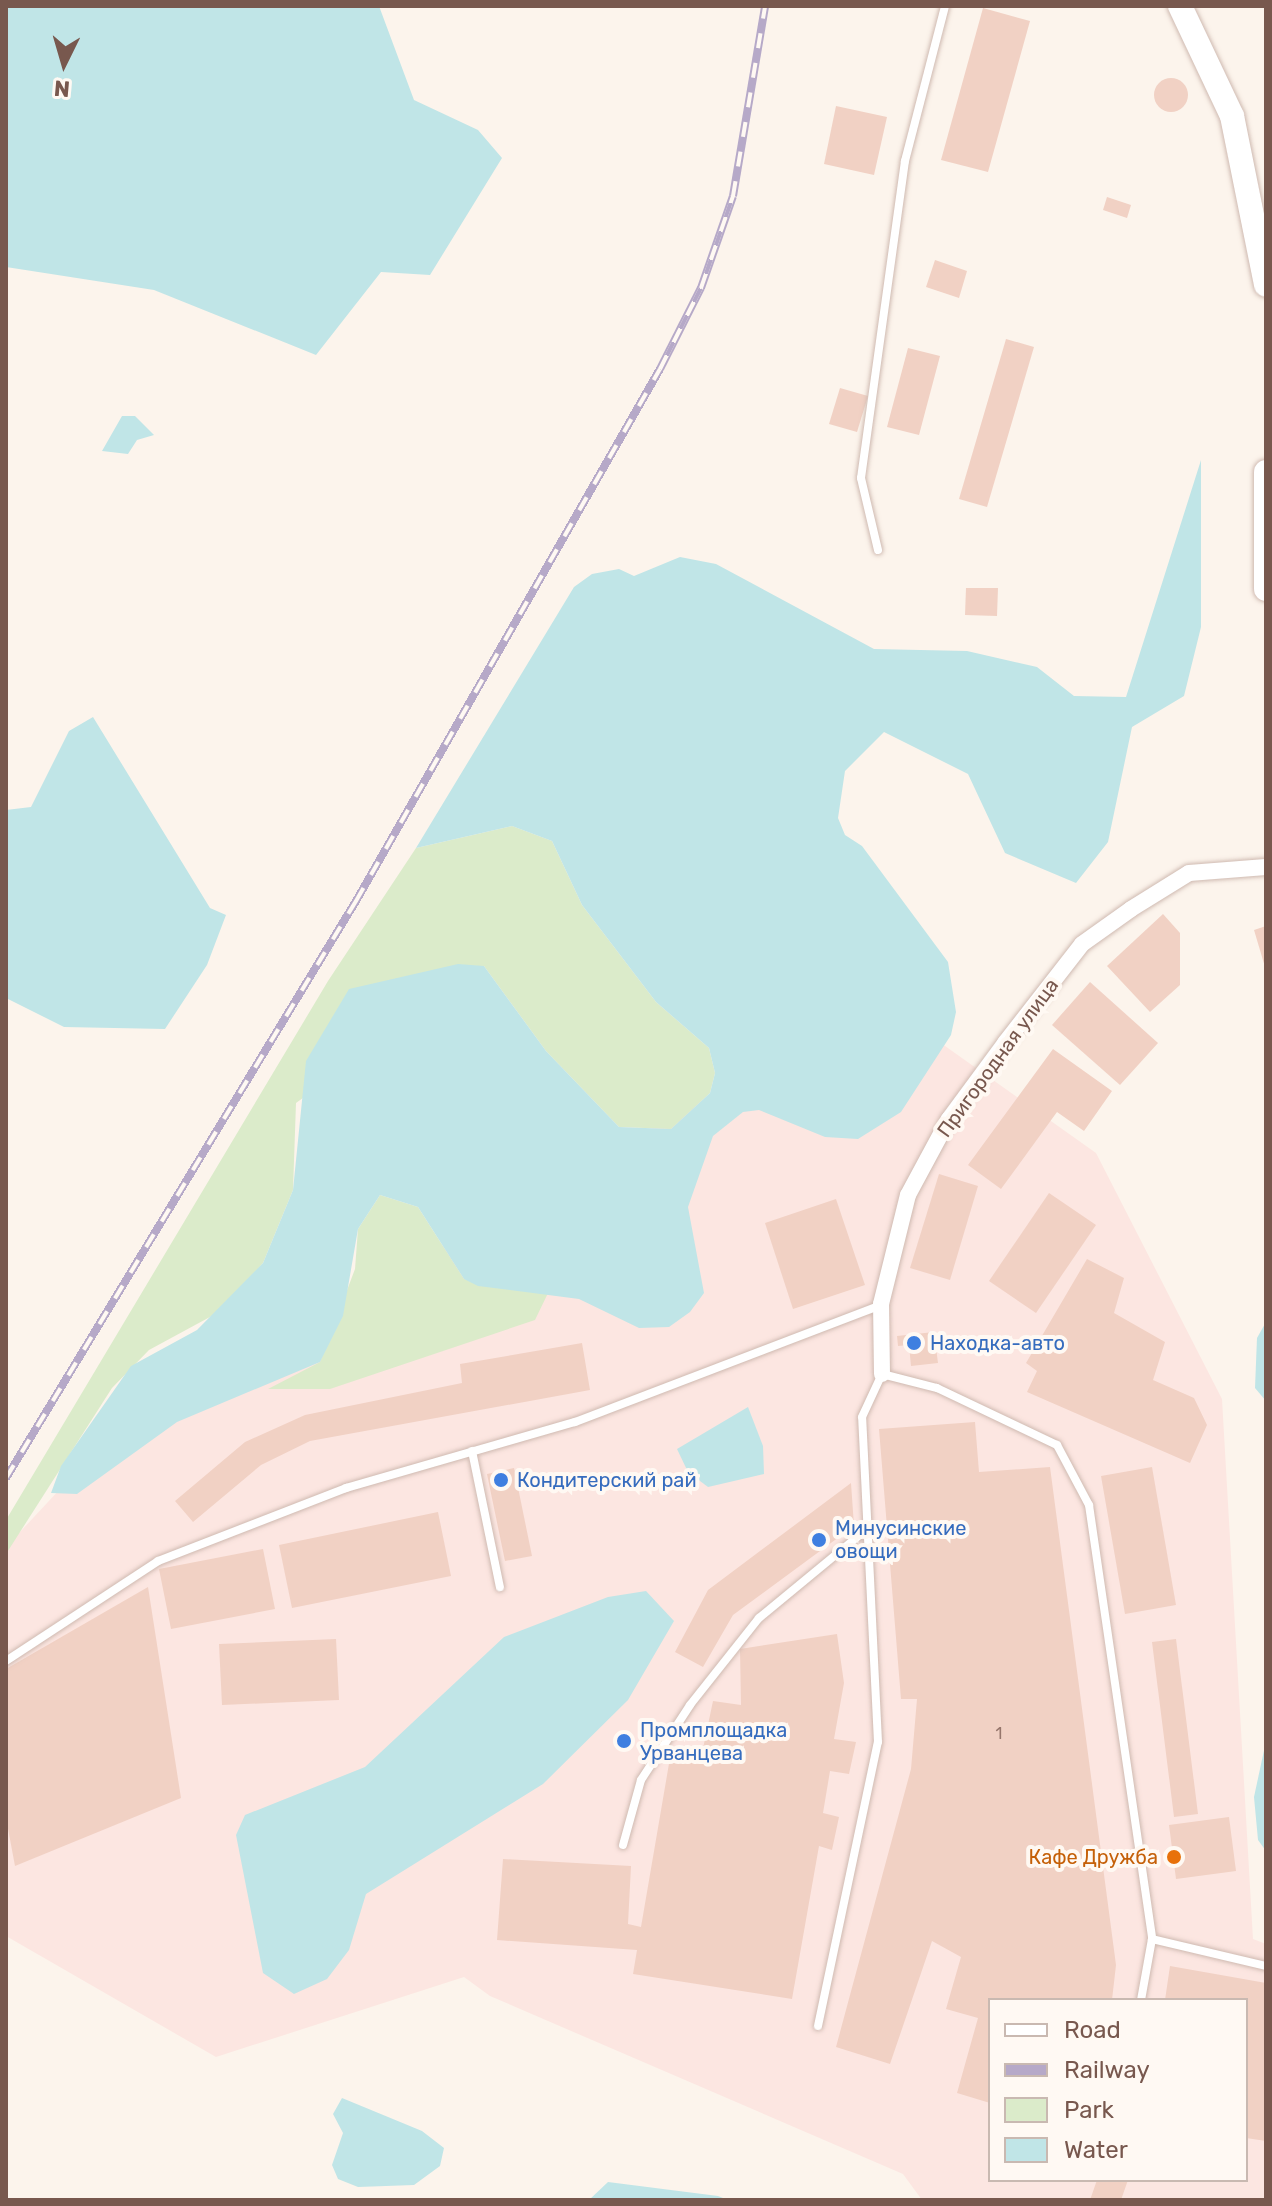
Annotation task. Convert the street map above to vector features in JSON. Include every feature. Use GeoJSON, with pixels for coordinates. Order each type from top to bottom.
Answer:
{"type":"FeatureCollection","features":[{"type":"Feature","properties":{"kind":"street"},"geometry":{"type":"LineString","coordinates":[[1180,6],[1232,116],[1266,285]]}},
{"type":"Feature","properties":{"kind":"street"},"geometry":{"type":"LineString","coordinates":[[1266,472],[1266,589]]}},
{"type":"Feature","properties":{"kind":"street","name":"Пригородная улица"},"geometry":{"type":"LineString","coordinates":[[882,1374],[881,1304],[908,1195],[949,1119],[1082,944],[1189,873],[1266,867]]}},
{"type":"Feature","properties":{"kind":"lane"},"geometry":{"type":"LineString","coordinates":[[878,550],[861,478],[905,161],[945,6]]}},
{"type":"Feature","properties":{"kind":"lane"},"geometry":{"type":"LineString","coordinates":[[6,1661],[158,1561],[346,1488],[575,1422],[881,1304]]}},
{"type":"Feature","properties":{"kind":"lane"},"geometry":{"type":"LineString","coordinates":[[818,2026],[878,1742],[862,1417],[882,1374],[937,1388],[1057,1445],[1089,1505],[1152,1939],[1141,1998]]}},
{"type":"Feature","properties":{"kind":"lane"},"geometry":{"type":"LineString","coordinates":[[472,1451],[500,1587]]}},
{"type":"Feature","properties":{"kind":"lane"},"geometry":{"type":"LineString","coordinates":[[623,1845],[641,1780],[690,1705],[759,1618],[868,1528]]}},
{"type":"Feature","properties":{"kind":"lane"},"geometry":{"type":"LineString","coordinates":[[1152,1939],[1266,1966]]}},
{"type":"Feature","properties":{"kind":"shaded area","name":"Промплощадка Урванцева"},"geometry":{"type":"Polygon","coordinates":[[[914,1024],[1096,1153],[1222,1399],[1253,1939],[1266,1944],[1266,2200],[922,2200],[903,2174],[490,1996],[464,1977],[216,2057],[6,1936],[6,1547],[117,1428],[739,1080],[914,1024]]]}},
{"type":"Feature","properties":{"kind":"green space"},"geometry":{"type":"Polygon","coordinates":[[[512,826],[552,841],[582,905],[656,1002],[709,1048],[715,1073],[710,1093],[671,1129],[619,1127],[546,1051],[484,966],[296,1103],[293,1190],[263,1263],[221,1311],[149,1350],[112,1388],[6,1554],[6,1520],[328,981],[416,848],[512,826]]]}},
{"type":"Feature","properties":{"kind":"green space"},"geometry":{"type":"Polygon","coordinates":[[[380,1195],[418,1207],[464,1279],[549,1291],[535,1320],[330,1389],[268,1389],[320,1362],[355,1269],[358,1229],[380,1195]]]}},
{"type":"Feature","properties":{"kind":"water"},"geometry":{"type":"Polygon","coordinates":[[[6,6],[379,6],[414,100],[478,130],[502,158],[430,275],[381,272],[316,355],[154,290],[6,267],[6,6]]]}},
{"type":"Feature","properties":{"kind":"water"},"geometry":{"type":"Polygon","coordinates":[[[122,416],[135,416],[154,435],[137,440],[128,454],[102,451],[122,416]]]}},
{"type":"Feature","properties":{"kind":"water"},"geometry":{"type":"Polygon","coordinates":[[[1201,460],[1201,627],[1184,696],[1132,727],[1108,842],[1076,883],[1005,853],[968,774],[884,732],[845,771],[838,818],[845,835],[862,846],[948,962],[956,1012],[951,1035],[901,1112],[858,1139],[825,1137],[759,1110],[743,1112],[713,1136],[688,1207],[704,1293],[690,1312],[669,1327],[639,1328],[579,1299],[478,1286],[464,1279],[418,1207],[380,1195],[358,1229],[343,1316],[320,1362],[177,1422],[77,1494],[51,1493],[61,1466],[131,1366],[197,1330],[263,1263],[293,1190],[306,1061],[349,989],[458,964],[484,966],[546,1051],[619,1127],[671,1129],[710,1093],[715,1073],[709,1048],[656,1002],[582,905],[552,841],[512,826],[416,848],[574,587],[592,574],[619,569],[634,576],[680,557],[716,564],[874,649],[967,651],[1037,667],[1074,696],[1126,697],[1201,460]]]}},
{"type":"Feature","properties":{"kind":"water"},"geometry":{"type":"Polygon","coordinates":[[[93,717],[210,908],[226,915],[207,965],[165,1029],[64,1027],[6,998],[6,810],[31,807],[69,731],[93,717]]]}},
{"type":"Feature","properties":{"kind":"water"},"geometry":{"type":"Polygon","coordinates":[[[1266,1322],[1266,1401],[1255,1388],[1257,1338],[1266,1322]]]}},
{"type":"Feature","properties":{"kind":"water"},"geometry":{"type":"Polygon","coordinates":[[[748,1407],[763,1446],[764,1474],[708,1487],[688,1472],[677,1449],[748,1407]]]}},
{"type":"Feature","properties":{"kind":"water"},"geometry":{"type":"Polygon","coordinates":[[[646,1591],[674,1621],[628,1700],[543,1784],[366,1894],[349,1950],[327,1979],[294,1994],[263,1973],[236,1835],[245,1815],[365,1767],[504,1637],[608,1597],[646,1591]]]}},
{"type":"Feature","properties":{"kind":"water"},"geometry":{"type":"Polygon","coordinates":[[[1266,1741],[1266,1851],[1258,1840],[1254,1797],[1266,1741]]]}},
{"type":"Feature","properties":{"kind":"water"},"geometry":{"type":"Polygon","coordinates":[[[342,2098],[422,2131],[444,2148],[440,2166],[414,2185],[358,2187],[338,2179],[332,2165],[343,2133],[333,2114],[342,2098]]]}},
{"type":"Feature","properties":{"kind":"water"},"geometry":{"type":"Polygon","coordinates":[[[608,2182],[718,2196],[728,2200],[589,2200],[608,2182]]]}},
{"type":"Feature","properties":{"kind":"building"},"geometry":{"type":"Polygon","coordinates":[[[983,8],[1030,21],[988,172],[941,160],[983,8]]]}},
{"type":"Feature","properties":{"kind":"building"},"geometry":{"type":"Polygon","coordinates":[[[1171,78],[1183,83],[1188,95],[1183,107],[1171,112],[1159,107],[1154,95],[1159,83],[1171,78]]]}},
{"type":"Feature","properties":{"kind":"building"},"geometry":{"type":"Polygon","coordinates":[[[836,106],[887,117],[874,175],[824,164],[836,106]]]}},
{"type":"Feature","properties":{"kind":"building"},"geometry":{"type":"Polygon","coordinates":[[[1107,197],[1131,205],[1127,218],[1103,210],[1107,197]]]}},
{"type":"Feature","properties":{"kind":"building"},"geometry":{"type":"Polygon","coordinates":[[[935,260],[967,271],[959,298],[926,287],[935,260]]]}},
{"type":"Feature","properties":{"kind":"building"},"geometry":{"type":"Polygon","coordinates":[[[1006,339],[1034,347],[987,507],[959,499],[1006,339]]]}},
{"type":"Feature","properties":{"kind":"building"},"geometry":{"type":"Polygon","coordinates":[[[908,348],[940,356],[919,435],[887,427],[908,348]]]}},
{"type":"Feature","properties":{"kind":"building"},"geometry":{"type":"Polygon","coordinates":[[[840,388],[868,396],[857,432],[829,424],[840,388]]]}},
{"type":"Feature","properties":{"kind":"building"},"geometry":{"type":"Polygon","coordinates":[[[966,588],[998,588],[997,616],[965,615],[966,588]]]}},
{"type":"Feature","properties":{"kind":"building"},"geometry":{"type":"Polygon","coordinates":[[[1163,914],[1180,933],[1180,985],[1150,1012],[1107,966],[1163,914]]]}},
{"type":"Feature","properties":{"kind":"building"},"geometry":{"type":"Polygon","coordinates":[[[1266,926],[1266,967],[1265,967],[1254,930],[1266,926]]]}},
{"type":"Feature","properties":{"kind":"building"},"geometry":{"type":"Polygon","coordinates":[[[1090,982],[1158,1043],[1120,1085],[1052,1025],[1090,982]]]}},
{"type":"Feature","properties":{"kind":"building"},"geometry":{"type":"Polygon","coordinates":[[[1053,1049],[1112,1091],[1084,1131],[1057,1112],[1001,1189],[968,1165],[1053,1049]]]}},
{"type":"Feature","properties":{"kind":"building"},"geometry":{"type":"Polygon","coordinates":[[[939,1174],[978,1186],[950,1280],[910,1268],[939,1174]]]}},
{"type":"Feature","properties":{"kind":"building"},"geometry":{"type":"Polygon","coordinates":[[[1049,1193],[1096,1225],[1036,1313],[989,1281],[1049,1193]]]}},
{"type":"Feature","properties":{"kind":"building"},"geometry":{"type":"Polygon","coordinates":[[[836,1199],[865,1285],[793,1309],[765,1223],[836,1199]]]}},
{"type":"Feature","properties":{"kind":"building"},"geometry":{"type":"Polygon","coordinates":[[[1087,1259],[1124,1278],[1114,1313],[1165,1342],[1153,1380],[1194,1398],[1207,1425],[1190,1463],[1027,1392],[1037,1371],[1026,1363],[1087,1259]]]}},
{"type":"Feature","properties":{"kind":"building"},"geometry":{"type":"Polygon","coordinates":[[[934,1332],[938,1363],[911,1366],[909,1345],[898,1346],[897,1336],[934,1332]]]}},
{"type":"Feature","properties":{"kind":"building"},"geometry":{"type":"Polygon","coordinates":[[[582,1343],[590,1390],[310,1441],[261,1465],[193,1522],[175,1501],[245,1442],[305,1415],[462,1383],[460,1364],[582,1343]]]}},
{"type":"Feature","properties":{"kind":"building"},"geometry":{"type":"Polygon","coordinates":[[[975,1422],[979,1472],[1050,1467],[1116,1965],[1112,1998],[988,1998],[988,2102],[957,2093],[978,2018],[946,2009],[961,1957],[932,1941],[890,2064],[836,2047],[911,1769],[917,1699],[901,1699],[879,1429],[975,1422]]]}},
{"type":"Feature","properties":{"kind":"building"},"geometry":{"type":"Polygon","coordinates":[[[1152,1467],[1176,1605],[1125,1614],[1101,1476],[1152,1467]]]}},
{"type":"Feature","properties":{"kind":"building"},"geometry":{"type":"Polygon","coordinates":[[[514,1468],[532,1556],[505,1561],[487,1474],[514,1468]]]}},
{"type":"Feature","properties":{"kind":"building"},"geometry":{"type":"Polygon","coordinates":[[[851,1483],[854,1526],[733,1615],[703,1667],[675,1652],[708,1590],[851,1483]]]}},
{"type":"Feature","properties":{"kind":"building"},"geometry":{"type":"Polygon","coordinates":[[[438,1512],[451,1576],[292,1608],[279,1545],[438,1512]]]}},
{"type":"Feature","properties":{"kind":"building"},"geometry":{"type":"Polygon","coordinates":[[[263,1549],[275,1609],[171,1629],[159,1569],[263,1549]]]}},
{"type":"Feature","properties":{"kind":"building"},"geometry":{"type":"Polygon","coordinates":[[[148,1587],[181,1798],[15,1866],[6,1818],[6,1669],[148,1587]]]}},
{"type":"Feature","properties":{"kind":"building"},"geometry":{"type":"Polygon","coordinates":[[[837,1634],[844,1683],[834,1739],[856,1742],[849,1774],[830,1771],[823,1813],[839,1817],[832,1850],[819,1846],[792,1999],[633,1974],[637,1950],[497,1940],[503,1859],[631,1866],[628,1924],[641,1927],[671,1752],[701,1758],[713,1701],[741,1705],[740,1649],[837,1634]]]}},
{"type":"Feature","properties":{"kind":"building"},"geometry":{"type":"Polygon","coordinates":[[[336,1639],[339,1700],[222,1705],[219,1644],[336,1639]]]}},
{"type":"Feature","properties":{"kind":"building"},"geometry":{"type":"Polygon","coordinates":[[[1176,1639],[1198,1814],[1174,1817],[1152,1642],[1176,1639]]]}},
{"type":"Feature","properties":{"kind":"building"},"geometry":{"type":"Polygon","coordinates":[[[1229,1817],[1236,1871],[1176,1879],[1169,1825],[1229,1817]]]}},
{"type":"Feature","properties":{"kind":"building"},"geometry":{"type":"Polygon","coordinates":[[[1170,1966],[1266,1983],[1266,2141],[1248,2138],[1248,1998],[1165,1998],[1170,1966]]]}},
{"type":"Feature","properties":{"kind":"building"},"geometry":{"type":"Polygon","coordinates":[[[1096,2182],[1127,2182],[1121,2200],[1090,2200],[1096,2182]]]}},
{"type":"Feature","properties":{"kind":"railway"},"geometry":{"type":"LineString","coordinates":[[6,1478],[356,901],[660,369],[701,288],[733,196],[765,6]]}},
{"type":"Feature","properties":{"kind":"place","name":"Находка-авто"},"geometry":{"type":"Point","coordinates":[914,1343]}},
{"type":"Feature","properties":{"kind":"place","name":"Кондитерский рай"},"geometry":{"type":"Point","coordinates":[501,1480]}},
{"type":"Feature","properties":{"kind":"place","name":"Минусинские овощи"},"geometry":{"type":"Point","coordinates":[819,1540]}},
{"type":"Feature","properties":{"kind":"place","name":"Промплощадка Урванцева"},"geometry":{"type":"Point","coordinates":[624,1741]}},
{"type":"Feature","properties":{"kind":"place","name":"Кафе Дружба"},"geometry":{"type":"Point","coordinates":[1174,1857]}}]}
